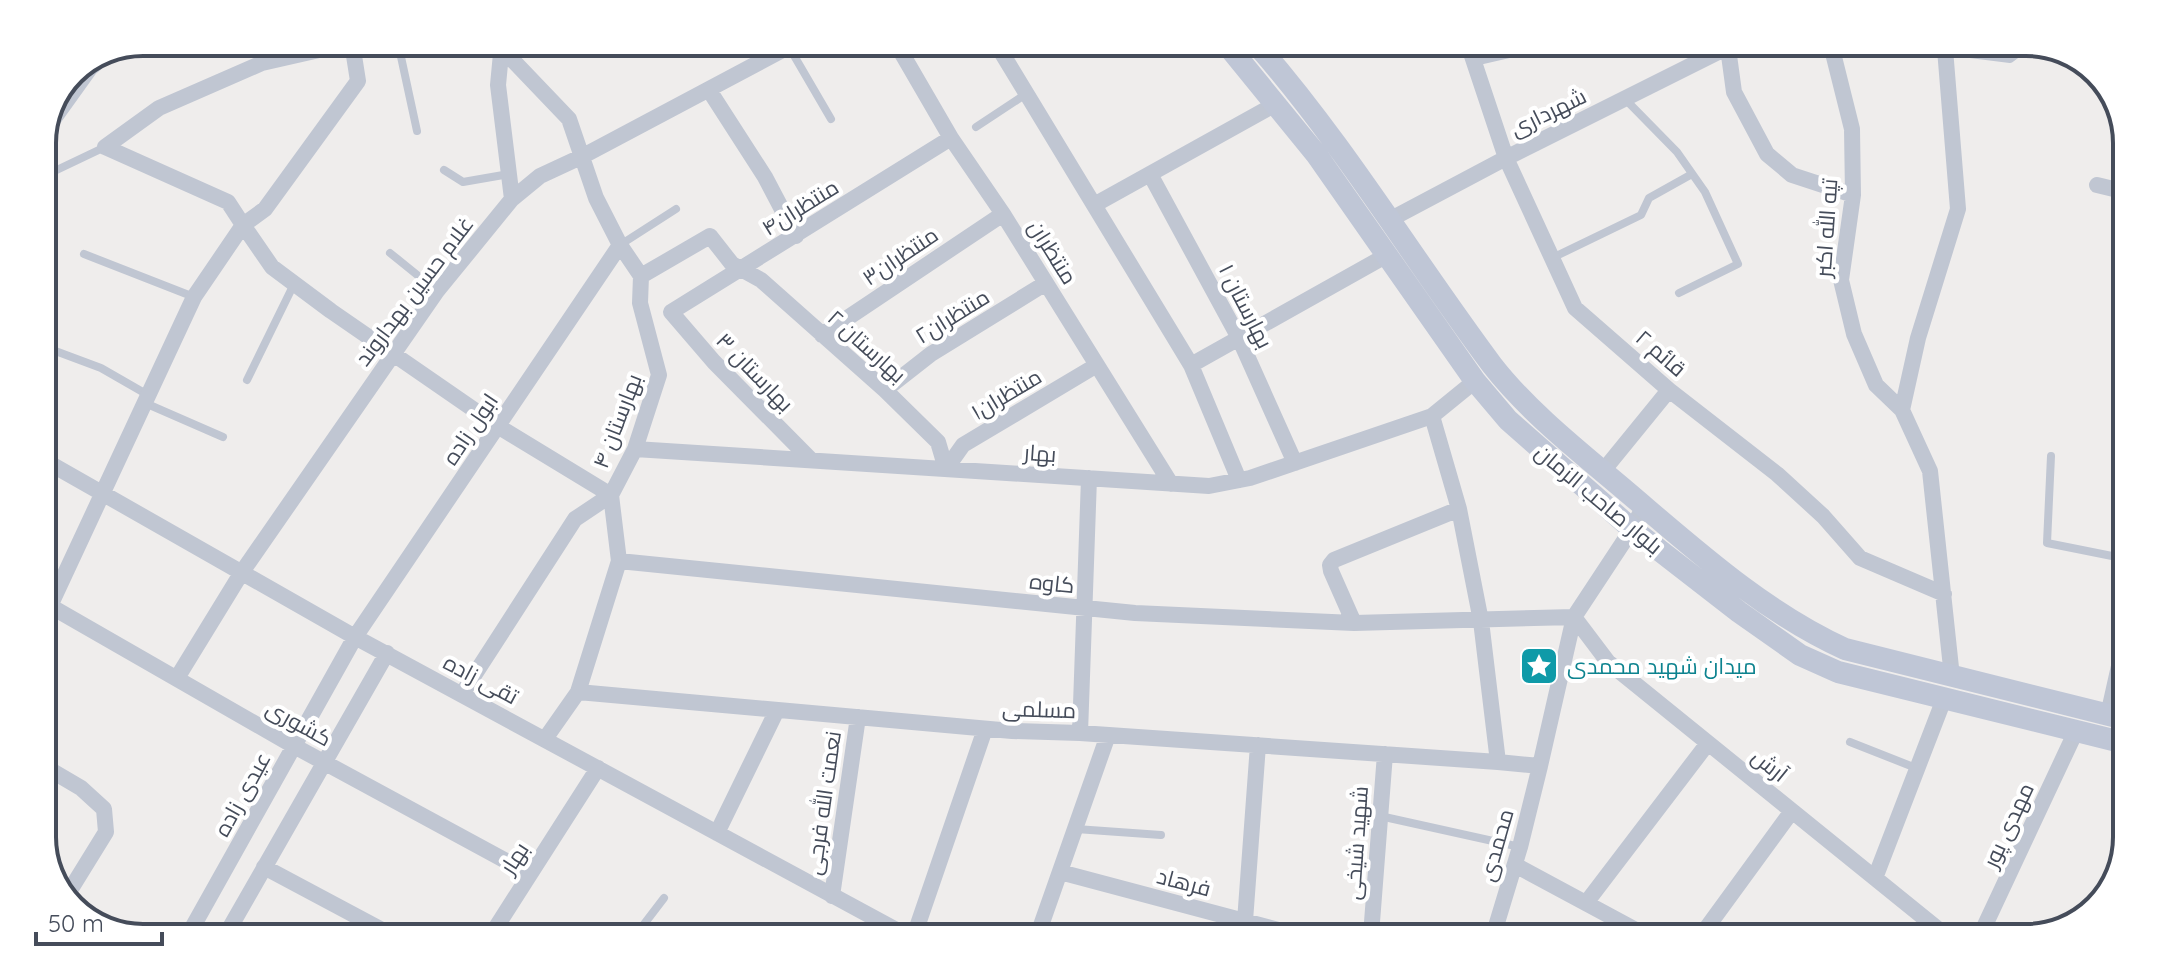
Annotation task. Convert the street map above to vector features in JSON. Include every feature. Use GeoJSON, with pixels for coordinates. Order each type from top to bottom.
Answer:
{"type":"FeatureCollection","features":[{"type":"Feature","properties":{"kind":"main road","name":"بلوار صاحب الزمان"},"geometry":{"type":"LineString","coordinates":[[1236,56],[1316,154],[1389,254],[1475,381],[1508,420],[1632,529],[1800,655],[1838,672],[2113,740]]}},
{"type":"Feature","properties":{"kind":"main road","name":"بلوار صاحب الزمان"},"geometry":{"type":"LineString","coordinates":[[1266,56],[1335,141],[1494,367],[1534,409],[1603,471],[1764,603],[1813,635],[1845,649],[2113,716]]}},
{"type":"Feature","properties":{"kind":"street"},"geometry":{"type":"LineString","coordinates":[[105,147],[159,108],[262,63],[293,56]]}},
{"type":"Feature","properties":{"kind":"street"},"geometry":{"type":"LineString","coordinates":[[56,585],[103,493],[194,297],[243,225],[265,209],[358,81],[353,56]]}},
{"type":"Feature","properties":{"kind":"street"},"geometry":{"type":"LineString","coordinates":[[502,56],[498,85],[512,199]]}},
{"type":"Feature","properties":{"kind":"street"},"geometry":{"type":"LineString","coordinates":[[511,56],[569,119],[596,198],[620,245],[641,276]]}},
{"type":"Feature","properties":{"kind":"street","name":"غلام حسین بهداروند"},"geometry":{"type":"LineString","coordinates":[[177,678],[242,572],[394,352],[437,291],[512,199],[540,176],[772,56]]}},
{"type":"Feature","properties":{"kind":"street","name":"منتظران"},"geometry":{"type":"LineString","coordinates":[[903,56],[951,138],[1003,214],[1171,484]]}},
{"type":"Feature","properties":{"kind":"street"},"geometry":{"type":"LineString","coordinates":[[1004,56],[1191,365],[1239,480]]}},
{"type":"Feature","properties":{"kind":"street","name":"قائم ۲"},"geometry":{"type":"LineString","coordinates":[[1471,56],[1506,158],[1575,308],[1669,390],[1777,474],[1823,516],[1860,558],[1944,594]]}},
{"type":"Feature","properties":{"kind":"street","name":"شهرداری"},"geometry":{"type":"LineString","coordinates":[[1391,219],[1711,56]]}},
{"type":"Feature","properties":{"kind":"street"},"geometry":{"type":"LineString","coordinates":[[1728,56],[1734,92],[1767,154],[1792,175],[1853,195]]}},
{"type":"Feature","properties":{"kind":"street","name":"تپه الله اکبر"},"geometry":{"type":"LineString","coordinates":[[1834,56],[1852,129],[1853,195],[1841,280],[1854,334],[1876,385],[1902,410],[1930,471],[1952,677]]}},
{"type":"Feature","properties":{"kind":"street"},"geometry":{"type":"LineString","coordinates":[[1902,410],[1918,338],[1958,209],[1945,56]]}},
{"type":"Feature","properties":{"kind":"street"},"geometry":{"type":"LineString","coordinates":[[709,90],[765,177],[796,236]]}},
{"type":"Feature","properties":{"kind":"street"},"geometry":{"type":"LineString","coordinates":[[1094,205],[1276,104]]}},
{"type":"Feature","properties":{"kind":"street","name":"منتظران۴"},"geometry":{"type":"LineString","coordinates":[[671,312],[951,138]]}},
{"type":"Feature","properties":{"kind":"street"},"geometry":{"type":"LineString","coordinates":[[105,147],[228,202],[272,267],[499,427],[611,495],[575,519],[462,694]]}},
{"type":"Feature","properties":{"kind":"street","name":"بهارستان ۱"},"geometry":{"type":"LineString","coordinates":[[1150,174],[1239,338],[1295,463]]}},
{"type":"Feature","properties":{"kind":"street"},"geometry":{"type":"LineString","coordinates":[[2097,185],[2113,189]]}},
{"type":"Feature","properties":{"kind":"street","name":"منتظران۳"},"geometry":{"type":"LineString","coordinates":[[822,335],[1003,214]]}},
{"type":"Feature","properties":{"kind":"street","name":"بهارستان ۲"},"geometry":{"type":"LineString","coordinates":[[641,276],[710,236],[732,264],[761,280],[885,390],[938,442],[946,469]]}},
{"type":"Feature","properties":{"kind":"street","name":"ابول زاده"},"geometry":{"type":"LineString","coordinates":[[355,637],[620,245]]}},
{"type":"Feature","properties":{"kind":"street"},"geometry":{"type":"LineString","coordinates":[[1191,365],[1389,254]]}},
{"type":"Feature","properties":{"kind":"street","name":"بهارستان ۴"},"geometry":{"type":"LineString","coordinates":[[545,739],[578,692],[619,561],[611,495],[635,449],[659,375],[640,303],[641,276]]}},
{"type":"Feature","properties":{"kind":"street","name":"منتظران۲"},"geometry":{"type":"LineString","coordinates":[[885,390],[931,354],[1046,283]]}},
{"type":"Feature","properties":{"kind":"street","name":"بهارستان ۳"},"geometry":{"type":"LineString","coordinates":[[671,312],[714,362],[811,460]]}},
{"type":"Feature","properties":{"kind":"street","name":"منتظران۱"},"geometry":{"type":"LineString","coordinates":[[946,469],[963,445],[1097,365]]}},
{"type":"Feature","properties":{"kind":"street"},"geometry":{"type":"LineString","coordinates":[[1475,381],[1432,416],[1459,509],[1481,621],[1498,762]]}},
{"type":"Feature","properties":{"kind":"street"},"geometry":{"type":"LineString","coordinates":[[1603,471],[1669,390]]}},
{"type":"Feature","properties":{"kind":"street","name":"بهار"},"geometry":{"type":"LineString","coordinates":[[635,449],[1209,486],[1295,463],[1432,416]]}},
{"type":"Feature","properties":{"kind":"street","name":"تقی زاده"},"geometry":{"type":"LineString","coordinates":[[56,467],[355,637],[885,924]]}},
{"type":"Feature","properties":{"kind":"street"},"geometry":{"type":"LineString","coordinates":[[1080,733],[1089,478]]}},
{"type":"Feature","properties":{"kind":"street"},"geometry":{"type":"LineString","coordinates":[[1574,617],[1644,506]]}},
{"type":"Feature","properties":{"kind":"street"},"geometry":{"type":"LineString","coordinates":[[1354,623],[1331,571],[1330,565],[1334,560],[1459,509]]}},
{"type":"Feature","properties":{"kind":"street","name":"کاوه"},"geometry":{"type":"LineString","coordinates":[[619,561],[1135,613],[1354,623],[1574,617]]}},
{"type":"Feature","properties":{"kind":"street","name":"کشوری"},"geometry":{"type":"LineString","coordinates":[[56,610],[294,746],[530,874]]}},
{"type":"Feature","properties":{"kind":"street","name":"آرش"},"geometry":{"type":"LineString","coordinates":[[1574,617],[1608,662],[1932,924]]}},
{"type":"Feature","properties":{"kind":"street","name":"محمدی"},"geometry":{"type":"LineString","coordinates":[[1497,924],[1520,847],[1574,617]]}},
{"type":"Feature","properties":{"kind":"street","name":"عیدی زاده"},"geometry":{"type":"LineString","coordinates":[[194,924],[355,637]]}},
{"type":"Feature","properties":{"kind":"street"},"geometry":{"type":"LineString","coordinates":[[235,924],[387,653]]}},
{"type":"Feature","properties":{"kind":"street","name":"مسلمی"},"geometry":{"type":"LineString","coordinates":[[578,692],[985,729],[1540,766]]}},
{"type":"Feature","properties":{"kind":"street"},"geometry":{"type":"LineString","coordinates":[[1875,878],[1944,699]]}},
{"type":"Feature","properties":{"kind":"street"},"geometry":{"type":"LineString","coordinates":[[717,833],[777,710]]}},
{"type":"Feature","properties":{"kind":"street","name":"نعمت الله فرجی"},"geometry":{"type":"LineString","coordinates":[[832,896],[858,717]]}},
{"type":"Feature","properties":{"kind":"street"},"geometry":{"type":"LineString","coordinates":[[918,924],[985,729]]}},
{"type":"Feature","properties":{"kind":"street","name":"مهدی پور"},"geometry":{"type":"LineString","coordinates":[[1986,924],[2076,731]]}},
{"type":"Feature","properties":{"kind":"street"},"geometry":{"type":"LineString","coordinates":[[1042,924],[1108,735]]}},
{"type":"Feature","properties":{"kind":"street"},"geometry":{"type":"LineString","coordinates":[[1586,903],[1708,743]]}},
{"type":"Feature","properties":{"kind":"street"},"geometry":{"type":"LineString","coordinates":[[1245,921],[1258,745]]}},
{"type":"Feature","properties":{"kind":"street","name":"شهید شیخی"},"geometry":{"type":"LineString","coordinates":[[1372,924],[1385,754]]}},
{"type":"Feature","properties":{"kind":"street","name":"بهار"},"geometry":{"type":"LineString","coordinates":[[498,924],[598,768]]}},
{"type":"Feature","properties":{"kind":"street"},"geometry":{"type":"LineString","coordinates":[[56,773],[81,788],[104,809],[106,832],[72,887]]}},
{"type":"Feature","properties":{"kind":"street"},"geometry":{"type":"LineString","coordinates":[[1709,924],[1792,811]]}},
{"type":"Feature","properties":{"kind":"street"},"geometry":{"type":"LineString","coordinates":[[1515,865],[1586,903],[1615,924]]}},
{"type":"Feature","properties":{"kind":"street"},"geometry":{"type":"LineString","coordinates":[[264,867],[371,924]]}},
{"type":"Feature","properties":{"kind":"street","name":"فرهاد"},"geometry":{"type":"LineString","coordinates":[[1060,872],[1256,924]]}},
{"type":"Feature","properties":{"kind":"lane"},"geometry":{"type":"LineString","coordinates":[[262,63],[264,56]]}},
{"type":"Feature","properties":{"kind":"lane"},"geometry":{"type":"LineString","coordinates":[[401,56],[417,131]]}},
{"type":"Feature","properties":{"kind":"lane"},"geometry":{"type":"LineString","coordinates":[[796,56],[831,119]]}},
{"type":"Feature","properties":{"kind":"lane"},"geometry":{"type":"LineString","coordinates":[[1988,56],[2010,59],[2014,56]]}},
{"type":"Feature","properties":{"kind":"lane"},"geometry":{"type":"LineString","coordinates":[[61,115],[91,74]]}},
{"type":"Feature","properties":{"kind":"lane"},"geometry":{"type":"LineString","coordinates":[[976,127],[1027,93]]}},
{"type":"Feature","properties":{"kind":"lane"},"geometry":{"type":"LineString","coordinates":[[1625,99],[1677,152],[1705,192],[1738,264],[1679,293]]}},
{"type":"Feature","properties":{"kind":"lane"},"geometry":{"type":"LineString","coordinates":[[56,170],[105,147]]}},
{"type":"Feature","properties":{"kind":"lane"},"geometry":{"type":"LineString","coordinates":[[444,170],[463,182],[509,174]]}},
{"type":"Feature","properties":{"kind":"lane"},"geometry":{"type":"LineString","coordinates":[[1552,258],[1641,215],[1649,198],[1692,174]]}},
{"type":"Feature","properties":{"kind":"lane"},"geometry":{"type":"LineString","coordinates":[[620,245],[676,209]]}},
{"type":"Feature","properties":{"kind":"lane"},"geometry":{"type":"LineString","coordinates":[[390,253],[437,291]]}},
{"type":"Feature","properties":{"kind":"lane"},"geometry":{"type":"LineString","coordinates":[[84,254],[194,297]]}},
{"type":"Feature","properties":{"kind":"lane"},"geometry":{"type":"LineString","coordinates":[[247,380],[294,283]]}},
{"type":"Feature","properties":{"kind":"lane"},"geometry":{"type":"LineString","coordinates":[[56,351],[101,368],[147,399],[223,437]]}},
{"type":"Feature","properties":{"kind":"lane"},"geometry":{"type":"LineString","coordinates":[[2051,456],[2047,543],[2113,556]]}},
{"type":"Feature","properties":{"kind":"lane"},"geometry":{"type":"LineString","coordinates":[[1850,742],[1917,769]]}},
{"type":"Feature","properties":{"kind":"lane"},"geometry":{"type":"LineString","coordinates":[[1380,816],[1520,847]]}},
{"type":"Feature","properties":{"kind":"lane"},"geometry":{"type":"LineString","coordinates":[[1075,829],[1161,835]]}},
{"type":"Feature","properties":{"kind":"lane"},"geometry":{"type":"LineString","coordinates":[[644,924],[664,898]]}},
{"type":"Feature","properties":{"kind":"place","name":"میدان شهید محمدی"},"geometry":{"type":"Point","coordinates":[1539,666]}}]}
